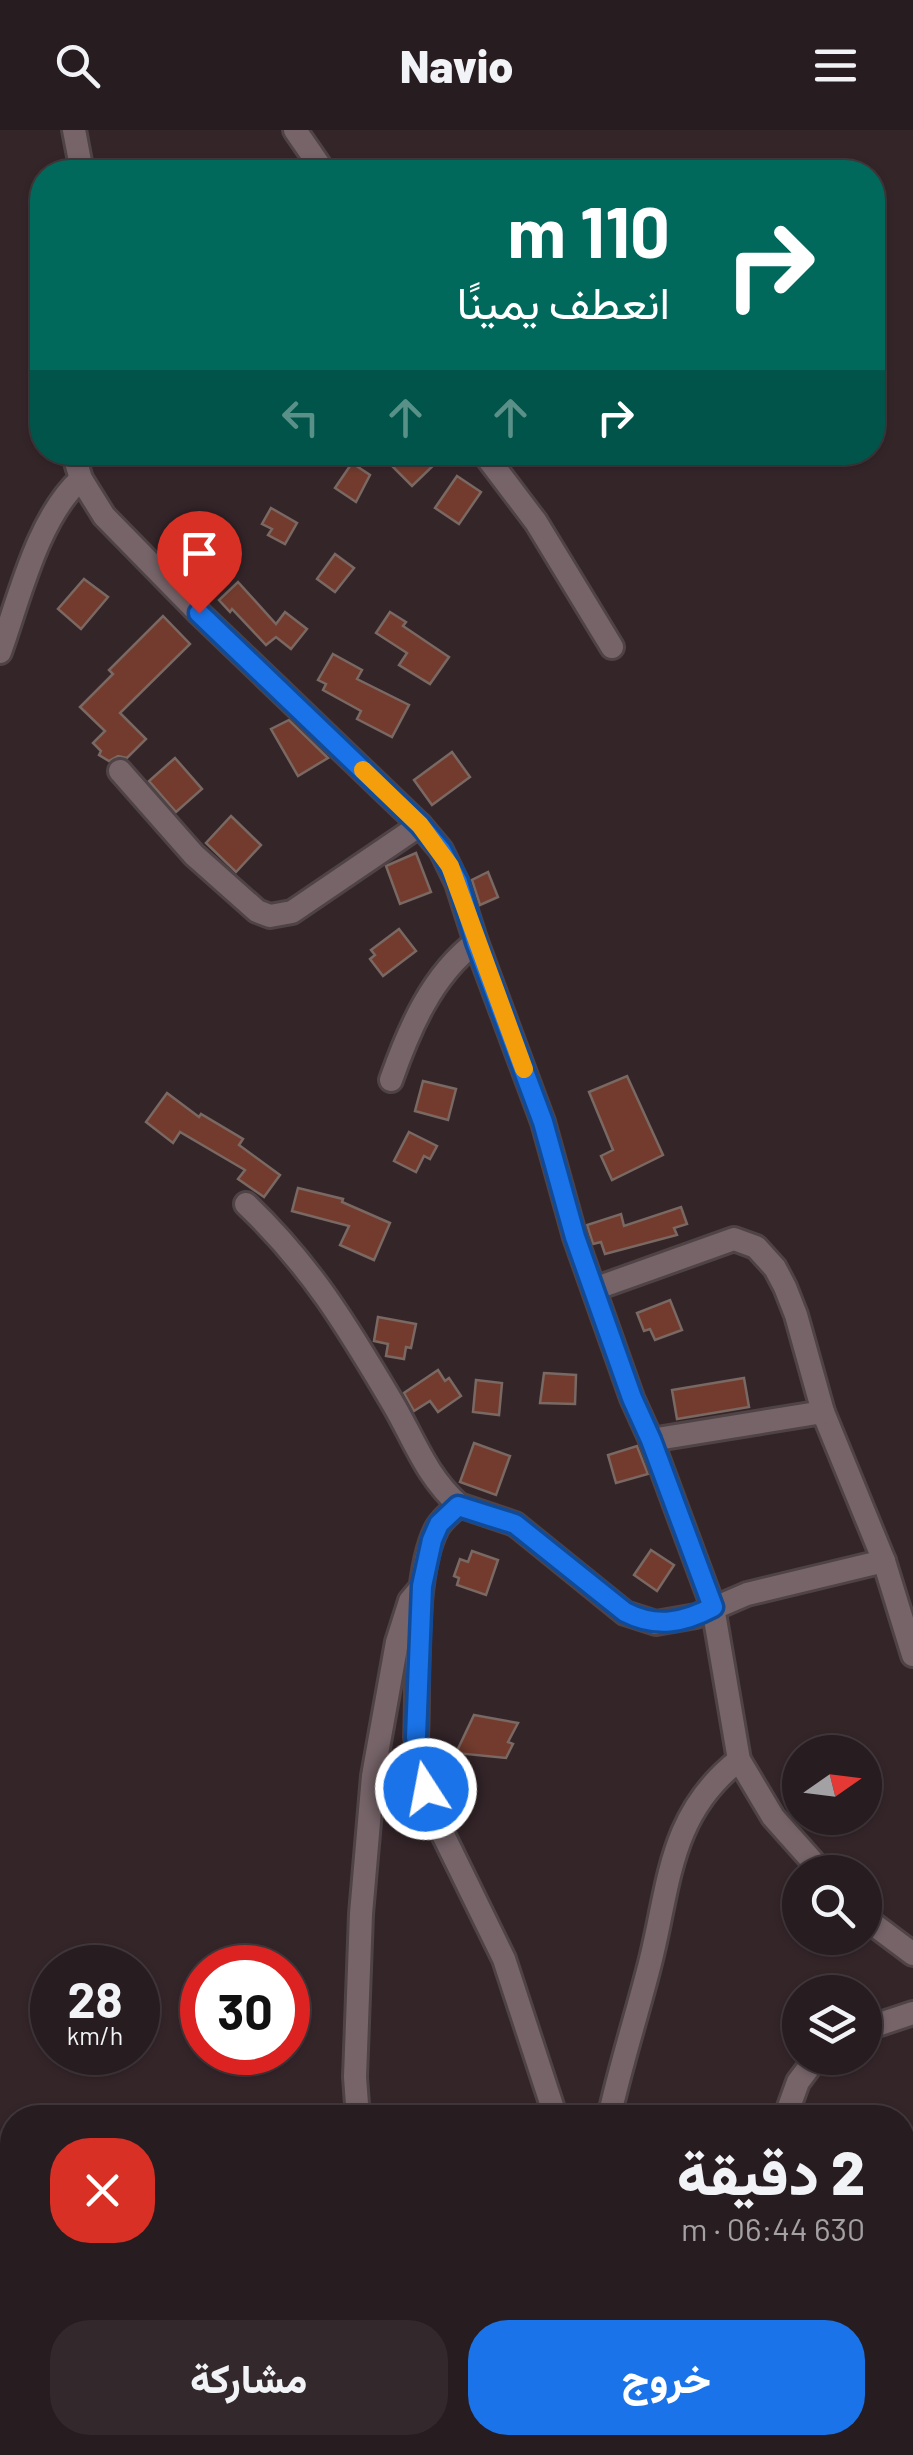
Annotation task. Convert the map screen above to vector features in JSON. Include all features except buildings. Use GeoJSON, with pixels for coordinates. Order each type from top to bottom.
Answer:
{"type":"FeatureCollection","features":[{"type":"Feature","properties":{"kind":"street"},"geometry":{"type":"LineString","coordinates":[[74,130],[80,160]]}},
{"type":"Feature","properties":{"kind":"street"},"geometry":{"type":"LineString","coordinates":[[295,130],[316,160]]}},
{"type":"Feature","properties":{"kind":"street"},"geometry":{"type":"LineString","coordinates":[[76,465],[80,479],[104,516],[420,825],[450,866],[543,1122],[575,1237],[632,1398],[713,1607],[738,1760],[773,1816],[807,1855]]}},
{"type":"Feature","properties":{"kind":"street"},"geometry":{"type":"LineString","coordinates":[[493,465],[536,522],[612,647]]}},
{"type":"Feature","properties":{"kind":"street"},"geometry":{"type":"LineString","coordinates":[[0,652],[40,543],[59,502],[80,479]]}},
{"type":"Feature","properties":{"kind":"street"},"geometry":{"type":"LineString","coordinates":[[120,771],[194,856],[257,912],[270,916],[292,912],[420,825]]}},
{"type":"Feature","properties":{"kind":"street"},"geometry":{"type":"LineString","coordinates":[[392,1080],[409,1031],[445,972],[476,942]]}},
{"type":"Feature","properties":{"kind":"street"},"geometry":{"type":"LineString","coordinates":[[246,1204],[308,1268],[395,1408],[418,1455],[444,1492],[458,1506],[515,1524],[625,1612],[643,1621],[684,1620],[747,1594],[884,1561]]}},
{"type":"Feature","properties":{"kind":"street"},"geometry":{"type":"LineString","coordinates":[[594,1289],[734,1239],[756,1247],[775,1268],[796,1315],[823,1412],[884,1561],[913,1655]]}},
{"type":"Feature","properties":{"kind":"street"},"geometry":{"type":"LineString","coordinates":[[651,1440],[823,1412]]}},
{"type":"Feature","properties":{"kind":"street"},"geometry":{"type":"LineString","coordinates":[[458,1506],[439,1524],[422,1586],[416,1737],[434,1816],[504,1959],[552,2105]]}},
{"type":"Feature","properties":{"kind":"street"},"geometry":{"type":"LineString","coordinates":[[357,2105],[366,1829],[397,1642],[410,1601],[422,1586]]}},
{"type":"Feature","properties":{"kind":"street"},"geometry":{"type":"LineString","coordinates":[[612,2105],[650,1962],[669,1867],[704,1790],[738,1760]]}},
{"type":"Feature","properties":{"kind":"street"},"geometry":{"type":"LineString","coordinates":[[882,1931],[913,1954]]}},
{"type":"Feature","properties":{"kind":"street"},"geometry":{"type":"LineString","coordinates":[[882,2023],[913,2013]]}},
{"type":"Feature","properties":{"kind":"street"},"geometry":{"type":"LineString","coordinates":[[790,2105],[803,2075]]}},
{"type":"Feature","properties":{"kind":"slow traffic"},"geometry":{"type":"LineString","coordinates":[[363,770],[420,825],[450,866],[524,1069]]}},
{"type":"Feature","properties":{"kind":"route"},"geometry":{"type":"LineString","coordinates":[[199,613],[420,825],[450,866],[543,1122],[575,1237],[632,1398],[713,1607],[684,1620],[643,1621],[625,1612],[515,1524],[458,1506],[439,1524],[422,1586],[416,1737],[426,1789]]}}]}
